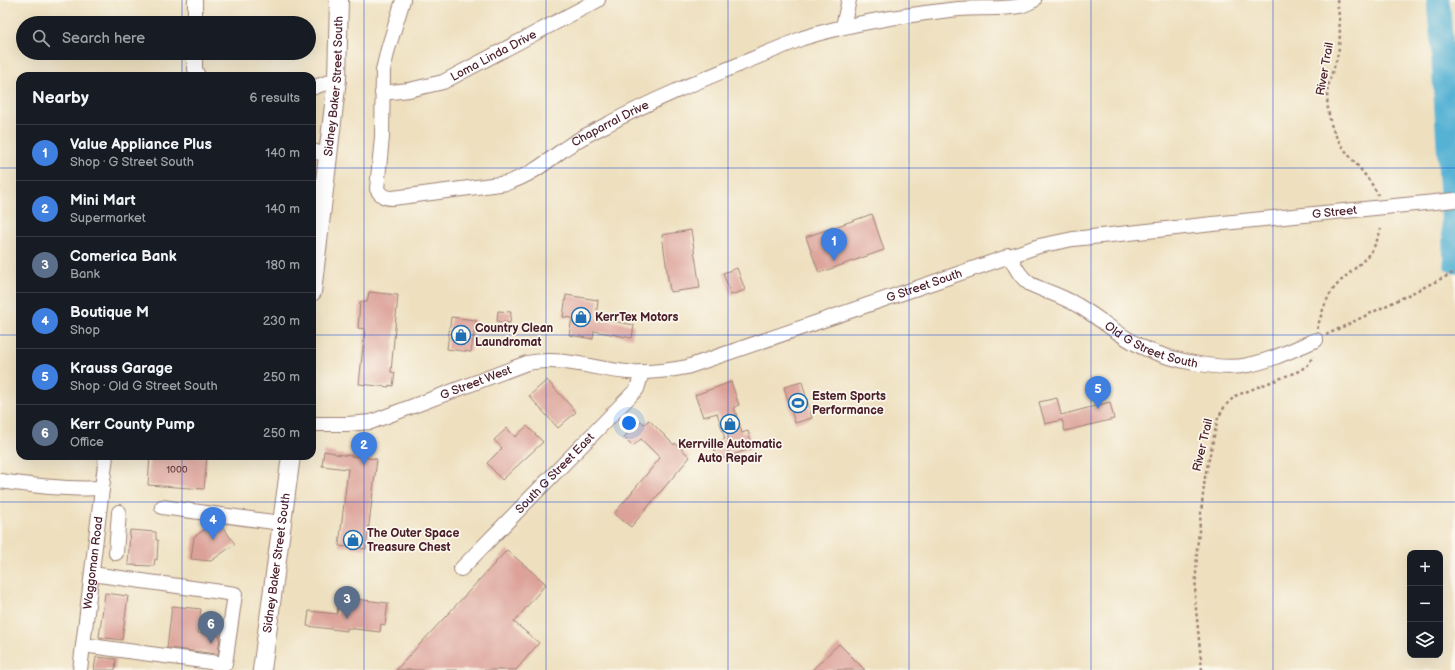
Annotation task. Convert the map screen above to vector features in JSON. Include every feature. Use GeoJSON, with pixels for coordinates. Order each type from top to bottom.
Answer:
{"type":"FeatureCollection","features":[{"type":"Feature","properties":{"kind":"main road","name":"Sidney Baker Street South"},"geometry":{"type":"LineString","coordinates":[[316,227],[320,153],[337,79],[339,0]]}},
{"type":"Feature","properties":{"kind":"main road","name":"Sidney Baker Street South"},"geometry":{"type":"LineString","coordinates":[[262,670],[290,460]]}},
{"type":"Feature","properties":{"kind":"street"},"geometry":{"type":"LineString","coordinates":[[195,0],[195,16]]}},
{"type":"Feature","properties":{"kind":"street","name":"Chaparral Drive"},"geometry":{"type":"LineString","coordinates":[[403,0],[383,70],[382,137],[377,189],[380,195],[386,198],[507,183],[524,177],[542,167],[565,149],[605,125],[714,75],[803,38],[843,26],[916,14],[966,9],[1022,6],[1034,0]]}},
{"type":"Feature","properties":{"kind":"street","name":"Loma Linda Drive"},"geometry":{"type":"LineString","coordinates":[[382,93],[409,90],[443,82],[598,0]]}},
{"type":"Feature","properties":{"kind":"street"},"geometry":{"type":"LineString","coordinates":[[843,26],[849,0]]}},
{"type":"Feature","properties":{"kind":"street"},"geometry":{"type":"LineString","coordinates":[[195,60],[196,72]]}},
{"type":"Feature","properties":{"kind":"street"},"geometry":{"type":"LineString","coordinates":[[316,87],[337,79]]}},
{"type":"Feature","properties":{"kind":"street","name":"G Street"},"geometry":{"type":"LineString","coordinates":[[1213,224],[1455,200]]}},
{"type":"Feature","properties":{"kind":"street","name":"G Street South"},"geometry":{"type":"LineString","coordinates":[[642,372],[669,371],[687,367],[1009,255],[1039,246],[1073,239],[1213,224]]}},
{"type":"Feature","properties":{"kind":"street","name":"Old G Street South"},"geometry":{"type":"LineString","coordinates":[[1009,255],[1023,279],[1030,284],[1077,305],[1144,348],[1175,358],[1210,365],[1231,367],[1248,366],[1316,340]]}},
{"type":"Feature","properties":{"kind":"street","name":"G Street West"},"geometry":{"type":"LineString","coordinates":[[316,424],[372,422],[527,363],[537,361],[562,360],[620,370],[642,372]]}},
{"type":"Feature","properties":{"kind":"street","name":"South G Street East"},"geometry":{"type":"LineString","coordinates":[[461,569],[631,395],[636,389],[642,372]]}},
{"type":"Feature","properties":{"kind":"street","name":"Waggoman Road"},"geometry":{"type":"LineString","coordinates":[[80,670],[106,460]]}},
{"type":"Feature","properties":{"kind":"street"},"geometry":{"type":"LineString","coordinates":[[0,481],[36,486],[79,489],[102,488]]}},
{"type":"Feature","properties":{"kind":"street"},"geometry":{"type":"LineString","coordinates":[[162,507],[281,523]]}},
{"type":"Feature","properties":{"kind":"street"},"geometry":{"type":"LineString","coordinates":[[116,553],[119,512]]}},
{"type":"Feature","properties":{"kind":"street"},"geometry":{"type":"LineString","coordinates":[[83,645],[181,664],[225,667],[235,594],[92,574]]}},
{"type":"Feature","properties":{"kind":"path","name":"River Trail"},"geometry":{"type":"LineString","coordinates":[[1336,0],[1340,27],[1340,45],[1328,88],[1330,117],[1339,140],[1374,186],[1380,198]]}},
{"type":"Feature","properties":{"kind":"path","name":"River Trail"},"geometry":{"type":"LineString","coordinates":[[1202,670],[1195,599],[1197,549],[1205,477],[1218,418],[1224,406],[1235,396],[1304,368],[1311,360],[1317,329],[1325,304],[1332,291],[1341,280],[1374,248],[1381,229]]}},
{"type":"Feature","properties":{"kind":"path"},"geometry":{"type":"LineString","coordinates":[[1330,334],[1455,272]]}},
{"type":"Feature","properties":{"kind":"building"},"geometry":{"type":"Polygon","coordinates":[[[872,214],[884,250],[819,273],[806,237],[872,214]]]}},
{"type":"Feature","properties":{"kind":"building"},"geometry":{"type":"Polygon","coordinates":[[[691,230],[700,288],[670,292],[662,235],[691,230]]]}},
{"type":"Feature","properties":{"kind":"building"},"geometry":{"type":"Polygon","coordinates":[[[737,268],[745,290],[731,295],[723,273],[737,268]]]}},
{"type":"Feature","properties":{"kind":"building"},"geometry":{"type":"Polygon","coordinates":[[[369,292],[398,295],[391,372],[395,373],[393,386],[389,385],[389,387],[359,384],[365,329],[358,328],[360,302],[367,302],[369,292]]]}},
{"type":"Feature","properties":{"kind":"building","name":"KerrTex Motors"},"geometry":{"type":"Polygon","coordinates":[[[566,295],[598,300],[596,318],[634,325],[632,338],[594,331],[593,339],[569,335],[572,318],[563,317],[566,295]]]}},
{"type":"Feature","properties":{"kind":"building"},"geometry":{"type":"Polygon","coordinates":[[[498,311],[511,312],[510,323],[497,321],[498,311]]]}},
{"type":"Feature","properties":{"kind":"building","name":"Country Clean Laundromat"},"geometry":{"type":"Polygon","coordinates":[[[451,317],[476,320],[471,352],[447,349],[451,317]]]}},
{"type":"Feature","properties":{"kind":"building"},"geometry":{"type":"Polygon","coordinates":[[[547,380],[576,412],[558,428],[529,396],[547,380]]]}},
{"type":"Feature","properties":{"kind":"building","name":"Kerrville Automatic Auto Repair"},"geometry":{"type":"Polygon","coordinates":[[[731,382],[739,405],[734,407],[742,433],[748,431],[753,448],[718,460],[712,443],[725,439],[717,413],[703,417],[695,395],[731,382]]]}},
{"type":"Feature","properties":{"kind":"building","name":"Estem Sports Performance"},"geometry":{"type":"Polygon","coordinates":[[[802,382],[812,418],[795,423],[784,387],[802,382]]]}},
{"type":"Feature","properties":{"kind":"building"},"geometry":{"type":"Polygon","coordinates":[[[1057,398],[1061,415],[1110,402],[1114,419],[1065,431],[1062,420],[1045,424],[1039,402],[1057,398]]]}},
{"type":"Feature","properties":{"kind":"building"},"geometry":{"type":"Polygon","coordinates":[[[649,420],[674,445],[675,443],[690,457],[631,527],[614,514],[660,458],[641,439],[633,446],[624,437],[641,421],[644,424],[649,420]]]}},
{"type":"Feature","properties":{"kind":"building"},"geometry":{"type":"Polygon","coordinates":[[[527,426],[543,442],[502,480],[487,463],[502,448],[494,440],[507,428],[515,437],[527,426]]]}},
{"type":"Feature","properties":{"kind":"building"},"geometry":{"type":"Polygon","coordinates":[[[324,451],[335,454],[377,459],[366,549],[339,546],[348,469],[322,466],[324,451]]]}},
{"type":"Feature","properties":{"kind":"building"},"geometry":{"type":"Polygon","coordinates":[[[150,460],[207,460],[204,489],[148,485],[150,460]]]}},
{"type":"Feature","properties":{"kind":"building"},"geometry":{"type":"Polygon","coordinates":[[[214,523],[220,523],[235,544],[211,561],[191,559],[194,537],[214,523]]]}},
{"type":"Feature","properties":{"kind":"building"},"geometry":{"type":"Polygon","coordinates":[[[130,530],[156,532],[156,540],[158,540],[157,560],[155,559],[154,566],[128,565],[130,530]]]}},
{"type":"Feature","properties":{"kind":"building"},"geometry":{"type":"Polygon","coordinates":[[[507,550],[546,584],[514,622],[539,643],[516,670],[396,670],[507,550]]]}},
{"type":"Feature","properties":{"kind":"building"},"geometry":{"type":"Polygon","coordinates":[[[105,593],[128,596],[122,640],[99,637],[105,593]]]}},
{"type":"Feature","properties":{"kind":"building"},"geometry":{"type":"Polygon","coordinates":[[[339,597],[388,603],[385,625],[381,624],[380,632],[347,628],[347,631],[307,626],[309,611],[337,614],[339,597]]]}},
{"type":"Feature","properties":{"kind":"building"},"geometry":{"type":"Polygon","coordinates":[[[172,606],[201,609],[198,633],[220,636],[218,654],[167,648],[172,606]]]}},
{"type":"Feature","properties":{"kind":"building"},"geometry":{"type":"Polygon","coordinates":[[[839,644],[865,670],[812,670],[839,644]]]}},
{"type":"Feature","properties":{"kind":"building"},"geometry":{"type":"Polygon","coordinates":[[[96,657],[116,659],[115,670],[94,670],[96,657]]]}},
{"type":"Feature","properties":{"kind":"waterway"},"geometry":{"type":"LineString","coordinates":[[1438,0],[1455,262]]}},
{"type":"Feature","properties":{"kind":"place","name":"Value Appliance Plus"},"geometry":{"type":"Point","coordinates":[834,261]}},
{"type":"Feature","properties":{"kind":"place","name":"KerrTex Motors"},"geometry":{"type":"Point","coordinates":[581,317]}},
{"type":"Feature","properties":{"kind":"place","name":"Country Clean Laundromat"},"geometry":{"type":"Point","coordinates":[461,335]}},
{"type":"Feature","properties":{"kind":"place","name":"Estem Sports Performance"},"geometry":{"type":"Point","coordinates":[798,403]}},
{"type":"Feature","properties":{"kind":"place","name":"Krauss Garage"},"geometry":{"type":"Point","coordinates":[1098,409]}},
{"type":"Feature","properties":{"kind":"place","name":"Kerrville Automatic Auto Repair"},"geometry":{"type":"Point","coordinates":[730,424]}},
{"type":"Feature","properties":{"kind":"place","name":"Mini Mart"},"geometry":{"type":"Point","coordinates":[364,465]}},
{"type":"Feature","properties":{"kind":"place","name":"Boutique M"},"geometry":{"type":"Point","coordinates":[213,540]}},
{"type":"Feature","properties":{"kind":"place","name":"The Outer Space Treasure Chest"},"geometry":{"type":"Point","coordinates":[353,540]}},
{"type":"Feature","properties":{"kind":"place","name":"Comerica Bank"},"geometry":{"type":"Point","coordinates":[347,619]}},
{"type":"Feature","properties":{"kind":"place","name":"Kerr County Pump"},"geometry":{"type":"Point","coordinates":[211,644]}}]}
